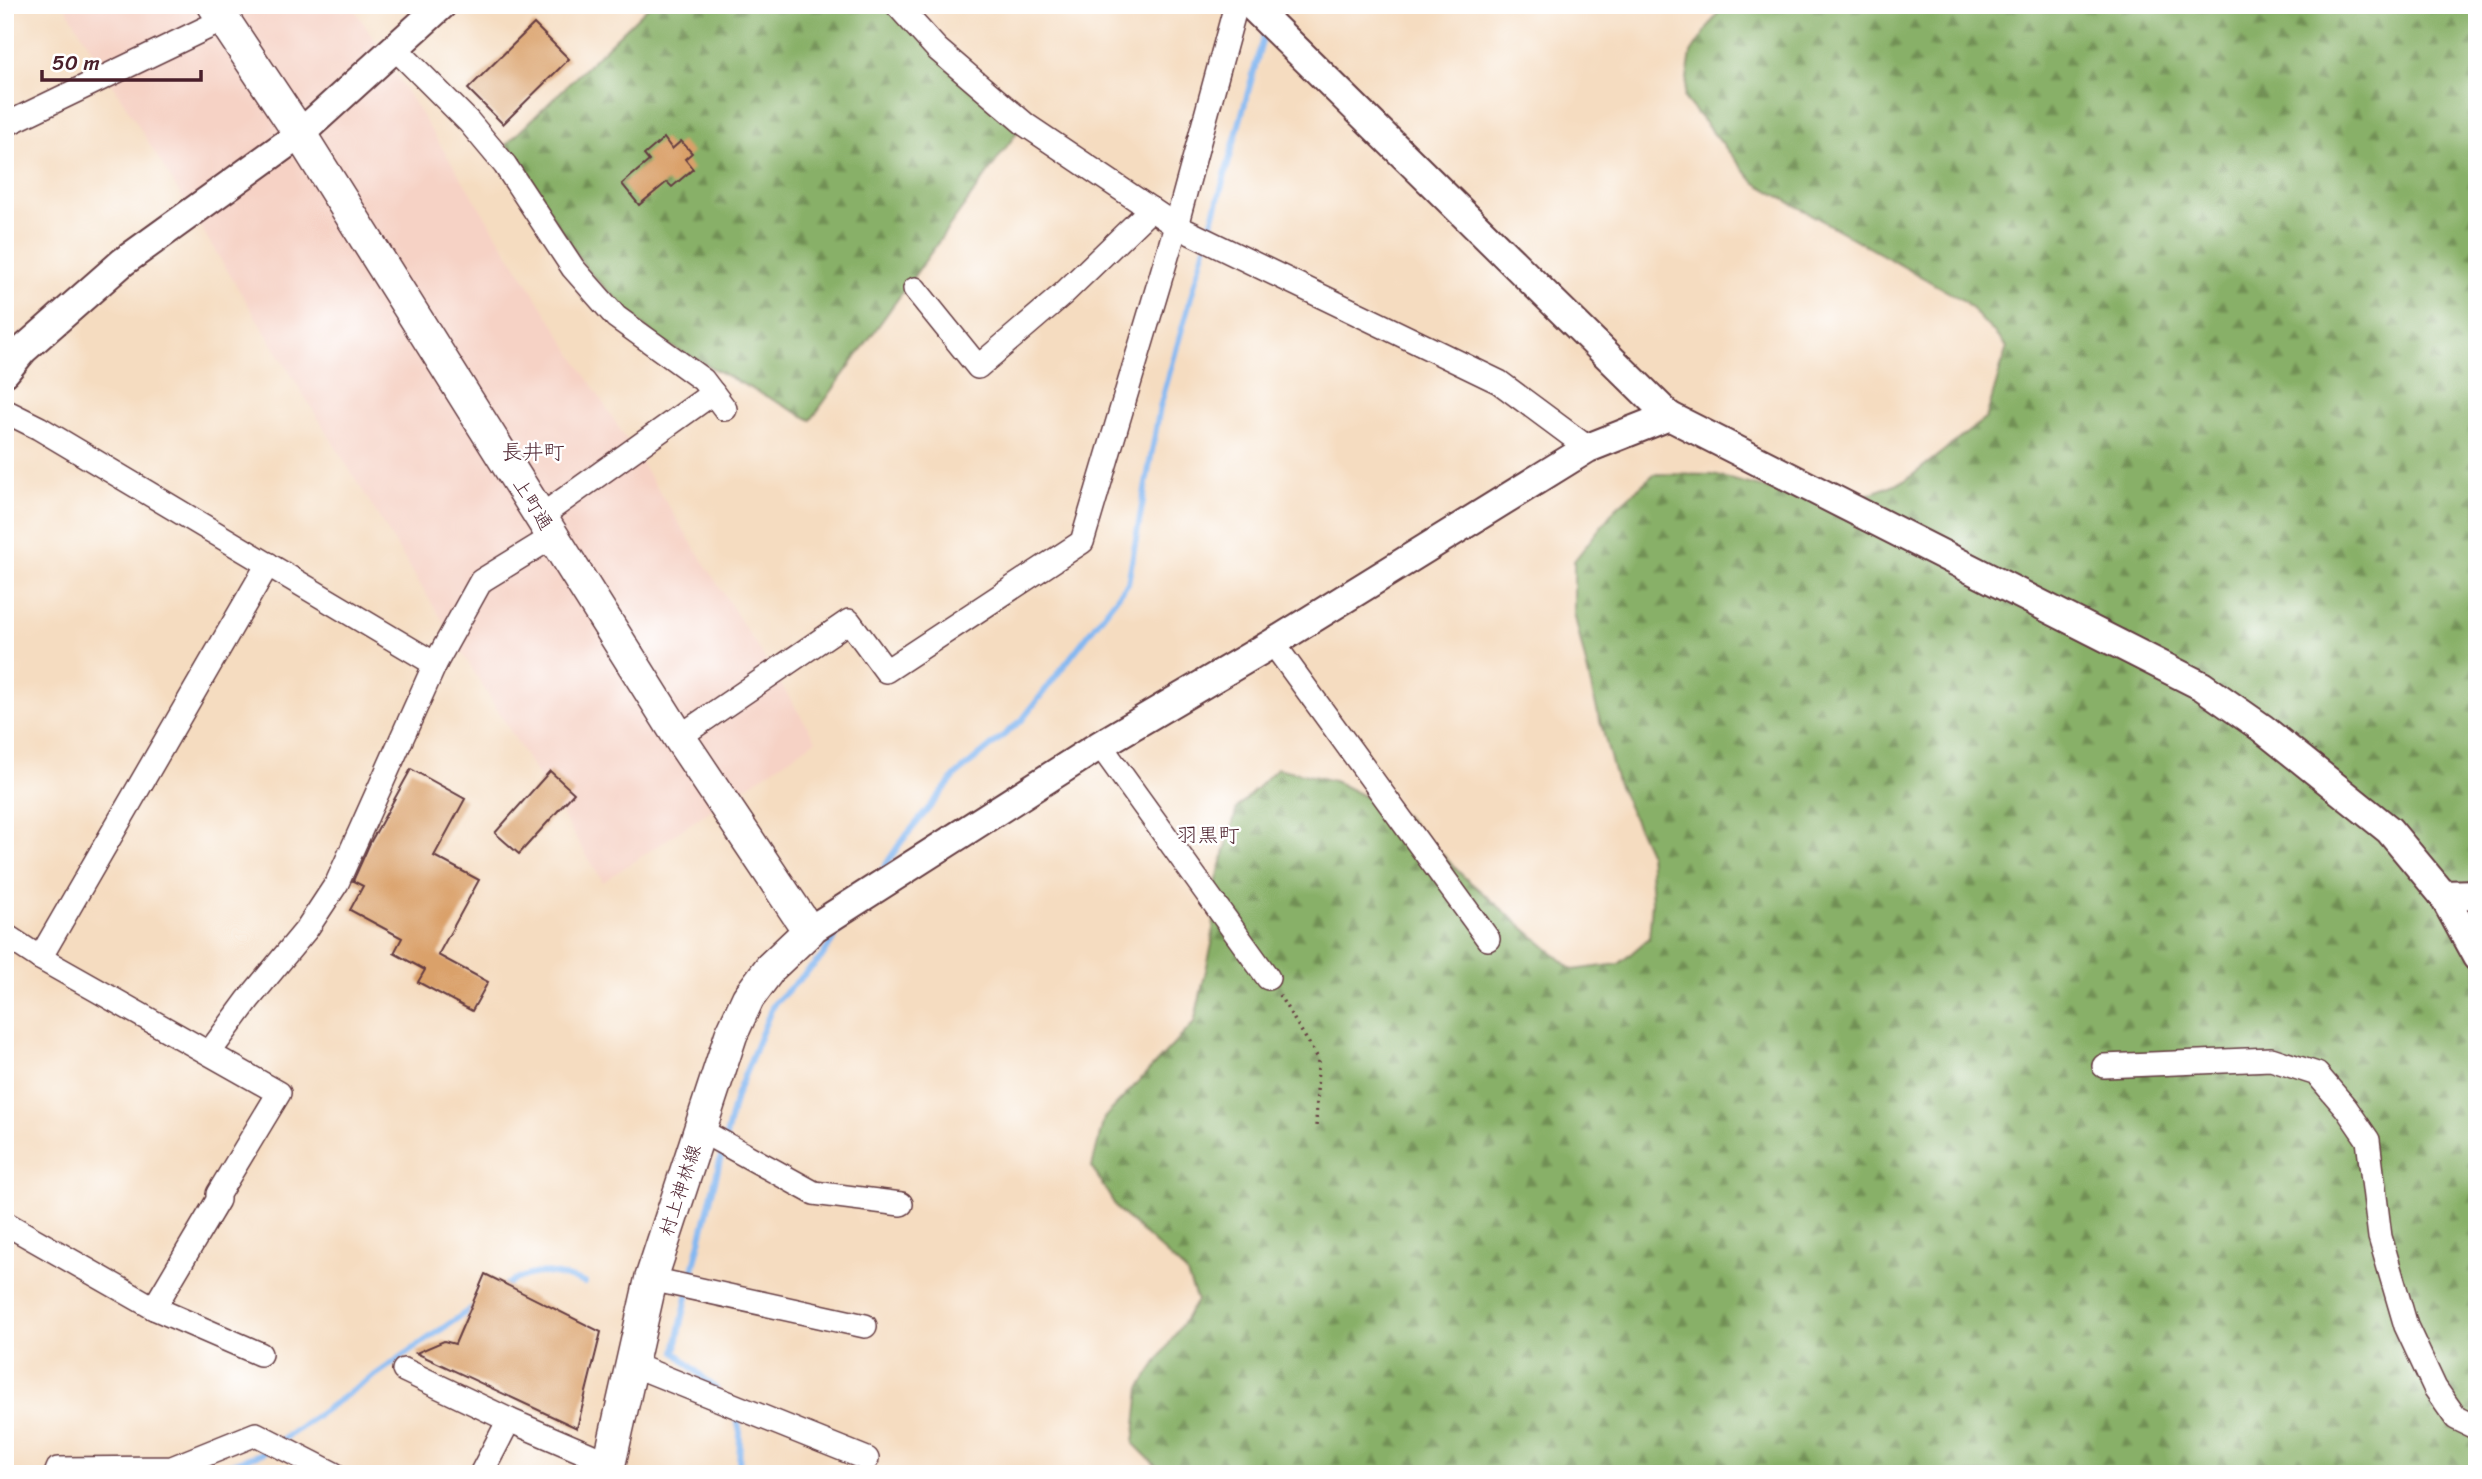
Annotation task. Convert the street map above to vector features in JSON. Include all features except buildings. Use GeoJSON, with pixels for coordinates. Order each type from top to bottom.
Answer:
{"type":"FeatureCollection","features":[{"type":"Feature","properties":{"kind":"main road","name":"上町通"},"geometry":{"type":"LineString","coordinates":[[219,13],[300,134],[678,737],[808,931]]}},
{"type":"Feature","properties":{"kind":"main road","name":"村上神林線"},"geometry":{"type":"LineString","coordinates":[[608,1468],[651,1279],[731,1035],[748,998],[771,967],[808,931]]}},
{"type":"Feature","properties":{"kind":"street"},"geometry":{"type":"LineString","coordinates":[[5,372],[23,350],[123,262],[300,134],[442,5]]}},
{"type":"Feature","properties":{"kind":"street"},"geometry":{"type":"LineString","coordinates":[[897,5],[937,49],[1026,125],[1176,226],[1499,382],[1588,448]]}},
{"type":"Feature","properties":{"kind":"street"},"geometry":{"type":"LineString","coordinates":[[678,737],[849,621],[887,671],[1082,542],[1176,226],[1236,5]]}},
{"type":"Feature","properties":{"kind":"street"},"geometry":{"type":"LineString","coordinates":[[1251,5],[1669,416],[2202,686],[2262,728],[2389,830],[2443,895],[2477,957]]}},
{"type":"Feature","properties":{"kind":"street"},"geometry":{"type":"LineString","coordinates":[[5,125],[219,13]]}},
{"type":"Feature","properties":{"kind":"street"},"geometry":{"type":"LineString","coordinates":[[209,1053],[248,1000],[306,930],[337,883],[435,664],[481,581],[547,526],[719,401],[703,380],[616,317],[573,268],[505,165],[469,122],[395,48]]}},
{"type":"Feature","properties":{"kind":"street"},"geometry":{"type":"LineString","coordinates":[[915,289],[978,367],[1063,294],[1151,209]]}},
{"type":"Feature","properties":{"kind":"street"},"geometry":{"type":"LineString","coordinates":[[5,411],[435,664]]}},
{"type":"Feature","properties":{"kind":"street"},"geometry":{"type":"LineString","coordinates":[[808,931],[1100,745],[1273,643],[1588,448],[1669,416]]}},
{"type":"Feature","properties":{"kind":"street"},"geometry":{"type":"LineString","coordinates":[[40,958],[268,564]]}},
{"type":"Feature","properties":{"kind":"street"},"geometry":{"type":"LineString","coordinates":[[1273,643],[1488,939]]}},
{"type":"Feature","properties":{"kind":"street"},"geometry":{"type":"LineString","coordinates":[[1100,745],[1268,978]]}},
{"type":"Feature","properties":{"kind":"street"},"geometry":{"type":"LineString","coordinates":[[2443,895],[2477,894]]}},
{"type":"Feature","properties":{"kind":"street"},"geometry":{"type":"LineString","coordinates":[[5,935],[40,958],[279,1093],[154,1308]]}},
{"type":"Feature","properties":{"kind":"street"},"geometry":{"type":"LineString","coordinates":[[2104,1066],[2271,1059],[2317,1074],[2346,1108],[2368,1140],[2380,1237],[2406,1326],[2435,1388],[2456,1418],[2477,1428]]}},
{"type":"Feature","properties":{"kind":"street"},"geometry":{"type":"LineString","coordinates":[[700,1130],[814,1194],[901,1204]]}},
{"type":"Feature","properties":{"kind":"street"},"geometry":{"type":"LineString","coordinates":[[5,1223],[154,1308],[260,1354]]}},
{"type":"Feature","properties":{"kind":"street"},"geometry":{"type":"LineString","coordinates":[[651,1279],[865,1326]]}},
{"type":"Feature","properties":{"kind":"street"},"geometry":{"type":"LineString","coordinates":[[631,1364],[867,1459]]}},
{"type":"Feature","properties":{"kind":"street"},"geometry":{"type":"LineString","coordinates":[[404,1370],[608,1468]]}},
{"type":"Feature","properties":{"kind":"street"},"geometry":{"type":"LineString","coordinates":[[481,1474],[509,1420]]}},
{"type":"Feature","properties":{"kind":"street"},"geometry":{"type":"LineString","coordinates":[[56,1474],[58,1469],[172,1468],[256,1434],[329,1473]]}},
{"type":"Feature","properties":{"kind":"path"},"geometry":{"type":"LineString","coordinates":[[1268,978],[1318,1058],[1316,1130]]}},
{"type":"Feature","properties":{"kind":"shaded area"},"geometry":{"type":"Polygon","coordinates":[[[64,5],[352,5],[816,740],[603,882],[64,5]]]}},
{"type":"Feature","properties":{"kind":"green space"},"geometry":{"type":"Polygon","coordinates":[[[650,5],[888,5],[1030,114],[811,420],[657,339],[588,271],[506,145],[650,5]]]}},
{"type":"Feature","properties":{"kind":"green space"},"geometry":{"type":"Polygon","coordinates":[[[1723,5],[2477,5],[2477,1474],[1164,1474],[1134,1444],[1140,1388],[1197,1301],[1186,1272],[1118,1210],[1092,1167],[1104,1118],[1194,1023],[1212,944],[1216,883],[1237,808],[1277,768],[1334,781],[1406,817],[1463,876],[1573,970],[1619,964],[1649,938],[1652,902],[1649,852],[1617,782],[1593,695],[1574,613],[1574,561],[1615,509],[1654,474],[1713,475],[1837,506],[1906,480],[1986,418],[2007,347],[1964,301],[1754,182],[1684,98],[1691,53],[1723,5]]]}},
{"type":"Feature","properties":{"kind":"waterway"},"geometry":{"type":"LineString","coordinates":[[1208,236],[1265,31]]}},
{"type":"Feature","properties":{"kind":"waterway"},"geometry":{"type":"LineString","coordinates":[[881,872],[901,842],[956,775],[1022,720],[1128,583],[1160,407],[1205,247]]}},
{"type":"Feature","properties":{"kind":"waterway"},"geometry":{"type":"LineString","coordinates":[[690,1282],[736,1096],[773,1005],[821,958],[846,921]]}},
{"type":"Feature","properties":{"kind":"waterway"},"geometry":{"type":"LineString","coordinates":[[501,1288],[512,1281],[542,1273],[585,1283]]}},
{"type":"Feature","properties":{"kind":"waterway"},"geometry":{"type":"LineString","coordinates":[[688,1293],[675,1352],[716,1389]]}},
{"type":"Feature","properties":{"kind":"waterway"},"geometry":{"type":"LineString","coordinates":[[280,1441],[475,1306]]}},
{"type":"Feature","properties":{"kind":"waterway"},"geometry":{"type":"LineString","coordinates":[[736,1414],[740,1433],[739,1474]]}},
{"type":"Feature","properties":{"kind":"waterway"},"geometry":{"type":"LineString","coordinates":[[202,1474],[263,1453],[271,1447]]}},
{"type":"Feature","properties":{"kind":"district","name":"長井町"},"geometry":{"type":"Point","coordinates":[533,452]}},
{"type":"Feature","properties":{"kind":"district","name":"羽黒町"},"geometry":{"type":"Point","coordinates":[1208,835]}}]}
